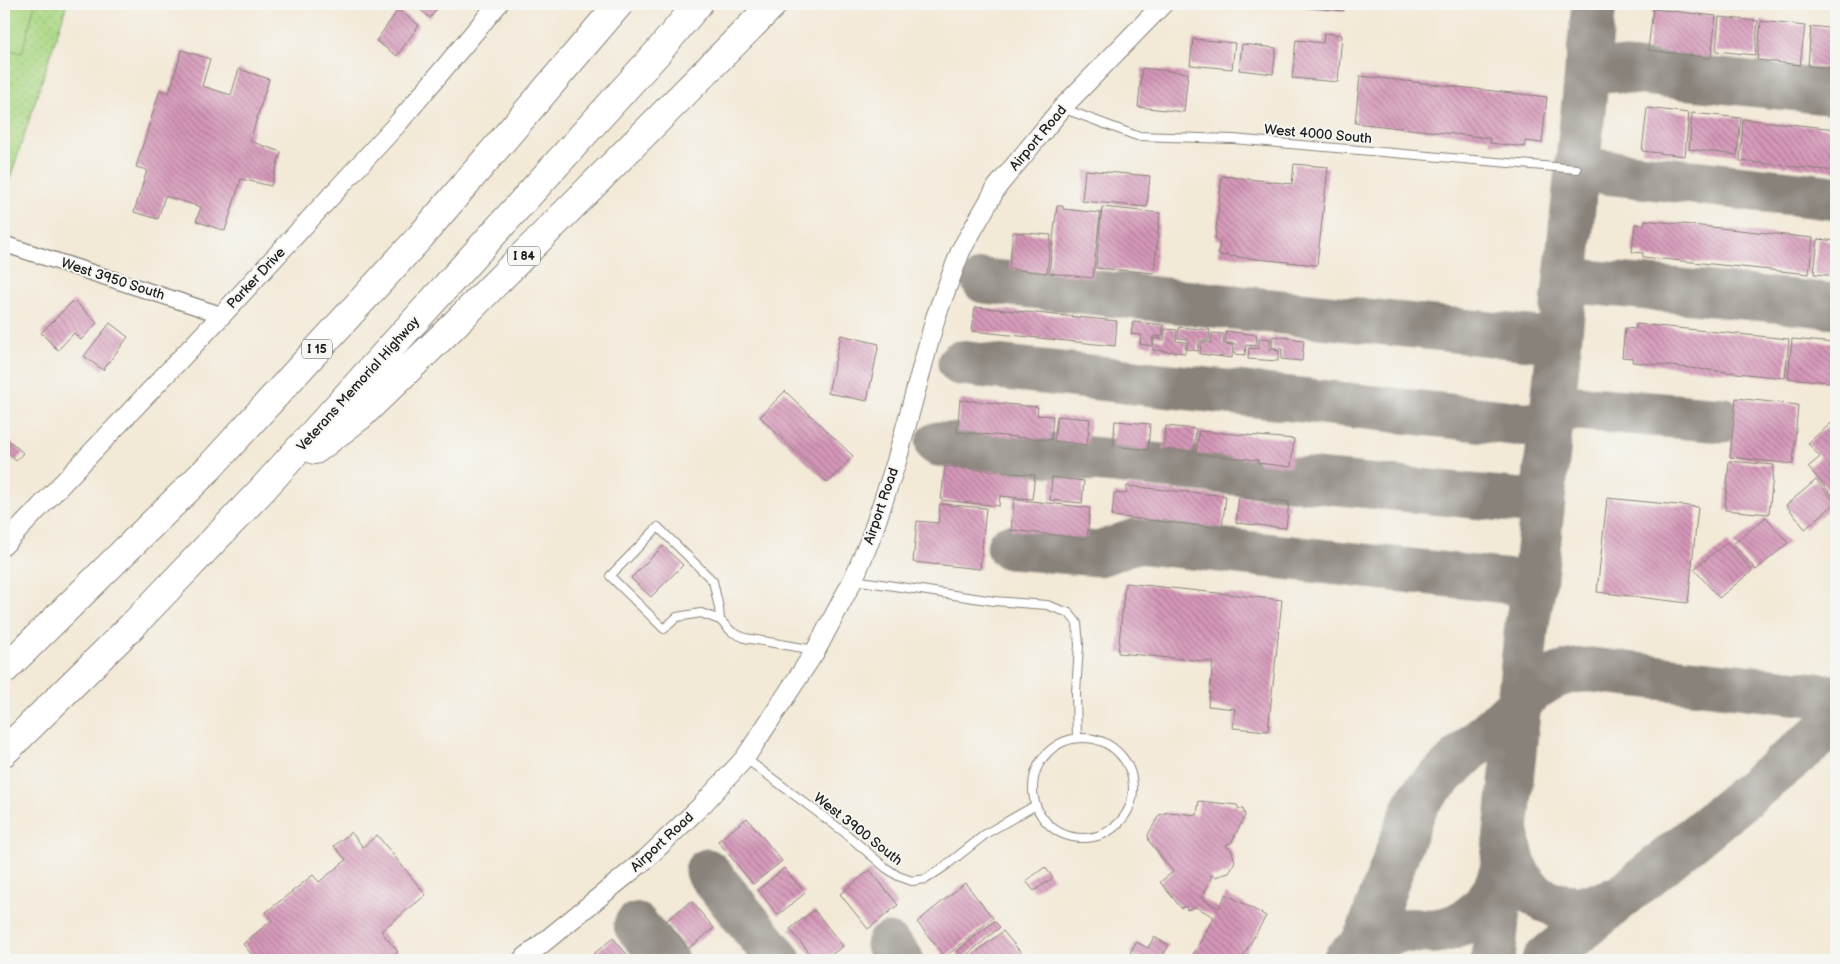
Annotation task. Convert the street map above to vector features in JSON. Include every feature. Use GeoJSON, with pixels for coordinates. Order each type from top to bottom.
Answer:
{"type":"FeatureCollection","features":[{"type":"Feature","properties":{"kind":"highway","name":"I 15"},"geometry":{"type":"LineString","coordinates":[[4,670],[209,468],[421,236],[619,4]]}},
{"type":"Feature","properties":{"kind":"highway","name":"Veterans Memorial Highway"},"geometry":{"type":"LineString","coordinates":[[4,752],[134,624],[260,492],[658,52],[698,4]]}},
{"type":"Feature","properties":{"kind":"highway","name":"I 84"},"geometry":{"type":"LineString","coordinates":[[260,492],[361,415],[532,248],[773,4]]}},
{"type":"Feature","properties":{"kind":"street","name":"Parker Drive"},"geometry":{"type":"LineString","coordinates":[[4,545],[222,315],[399,122],[498,4]]}},
{"type":"Feature","properties":{"kind":"street","name":"Airport Road"},"geometry":{"type":"LineString","coordinates":[[522,960],[646,859],[745,758],[816,650],[853,580],[870,540],[896,463],[936,316],[961,250],[997,187],[1062,108],[1163,4]]}},
{"type":"Feature","properties":{"kind":"street","name":"West 3950 South"},"geometry":{"type":"LineString","coordinates":[[4,244],[222,315]]}},
{"type":"Feature","properties":{"kind":"lane","name":"West 4000 South"},"geometry":{"type":"LineString","coordinates":[[1062,108],[1137,136],[1233,139],[1577,169]]}},
{"type":"Feature","properties":{"kind":"lane"},"geometry":{"type":"LineString","coordinates":[[720,620],[713,581],[658,527],[610,576],[664,629],[677,617],[701,613],[720,620],[732,632],[745,638],[816,650]]}},
{"type":"Feature","properties":{"kind":"lane"},"geometry":{"type":"LineString","coordinates":[[853,580],[994,601],[1047,605],[1069,613],[1077,623],[1079,645],[1076,693],[1077,738]]}},
{"type":"Feature","properties":{"kind":"lane"},"geometry":{"type":"LineString","coordinates":[[1077,738],[1090,738],[1103,742],[1117,751],[1127,764],[1132,780],[1132,795],[1128,809],[1119,822],[1108,831],[1078,838],[1064,834],[1052,828],[1042,818],[1036,805],[1032,791],[1034,776],[1040,762],[1050,750],[1062,742],[1077,738]]}},
{"type":"Feature","properties":{"kind":"lane","name":"West 3900 South"},"geometry":{"type":"LineString","coordinates":[[745,758],[844,832],[886,868],[898,876],[912,881],[926,879],[987,833],[1036,805]]}},
{"type":"Feature","properties":{"kind":"green space"},"geometry":{"type":"Polygon","coordinates":[[[4,4],[67,4],[4,197],[4,4]]]}},
{"type":"Feature","properties":{"kind":"green space"},"geometry":{"type":"Polygon","coordinates":[[[4,4],[35,4],[22,53],[4,48],[4,4]]]}},
{"type":"Feature","properties":{"kind":"building"},"geometry":{"type":"Polygon","coordinates":[[[413,4],[441,4],[430,18],[413,4]]]}},
{"type":"Feature","properties":{"kind":"building"},"geometry":{"type":"Polygon","coordinates":[[[1302,4],[1345,4],[1344,11],[1302,7],[1302,4]]]}},
{"type":"Feature","properties":{"kind":"building"},"geometry":{"type":"Polygon","coordinates":[[[1653,9],[1716,16],[1711,58],[1648,50],[1653,9]]]}},
{"type":"Feature","properties":{"kind":"building"},"geometry":{"type":"Polygon","coordinates":[[[398,10],[419,25],[397,56],[376,41],[398,10]]]}},
{"type":"Feature","properties":{"kind":"building"},"geometry":{"type":"Polygon","coordinates":[[[1719,17],[1758,21],[1755,55],[1716,51],[1719,17]]]}},
{"type":"Feature","properties":{"kind":"building"},"geometry":{"type":"Polygon","coordinates":[[[1761,21],[1805,26],[1800,65],[1757,60],[1761,21]]]}},
{"type":"Feature","properties":{"kind":"building"},"geometry":{"type":"Polygon","coordinates":[[[1811,26],[1836,29],[1836,68],[1808,66],[1811,26]]]}},
{"type":"Feature","properties":{"kind":"building"},"geometry":{"type":"Polygon","coordinates":[[[1324,33],[1342,35],[1338,82],[1292,78],[1296,40],[1323,43],[1324,33]]]}},
{"type":"Feature","properties":{"kind":"building"},"geometry":{"type":"Polygon","coordinates":[[[1193,39],[1235,43],[1232,69],[1190,65],[1193,39]]]}},
{"type":"Feature","properties":{"kind":"building"},"geometry":{"type":"Polygon","coordinates":[[[1242,44],[1276,48],[1273,74],[1239,70],[1242,44]]]}},
{"type":"Feature","properties":{"kind":"building"},"geometry":{"type":"Polygon","coordinates":[[[182,50],[210,59],[202,86],[231,95],[239,69],[269,79],[250,141],[281,152],[271,186],[241,179],[225,231],[196,221],[201,207],[165,196],[158,219],[134,212],[147,170],[136,167],[160,90],[169,93],[182,50]]]}},
{"type":"Feature","properties":{"kind":"building"},"geometry":{"type":"Polygon","coordinates":[[[1142,68],[1188,73],[1184,112],[1138,107],[1142,68]]]}},
{"type":"Feature","properties":{"kind":"building"},"geometry":{"type":"Polygon","coordinates":[[[1360,76],[1547,97],[1542,143],[1525,141],[1525,147],[1490,143],[1490,138],[1355,123],[1360,76]]]}},
{"type":"Feature","properties":{"kind":"building"},"geometry":{"type":"Polygon","coordinates":[[[1647,108],[1689,113],[1685,156],[1642,151],[1647,108]]]}},
{"type":"Feature","properties":{"kind":"building"},"geometry":{"type":"Polygon","coordinates":[[[1692,113],[1741,118],[1737,155],[1689,149],[1692,113]]]}},
{"type":"Feature","properties":{"kind":"building"},"geometry":{"type":"Polygon","coordinates":[[[1743,119],[1836,129],[1836,171],[1740,161],[1743,119]]]}},
{"type":"Feature","properties":{"kind":"building"},"geometry":{"type":"Polygon","coordinates":[[[1294,164],[1328,167],[1317,265],[1218,255],[1220,240],[1215,239],[1222,176],[1292,184],[1294,164]]]}},
{"type":"Feature","properties":{"kind":"building"},"geometry":{"type":"Polygon","coordinates":[[[1085,170],[1150,176],[1147,207],[1082,201],[1085,170]]]}},
{"type":"Feature","properties":{"kind":"building"},"geometry":{"type":"Polygon","coordinates":[[[1057,206],[1063,206],[1063,209],[1100,213],[1093,278],[1049,273],[1057,206]]]}},
{"type":"Feature","properties":{"kind":"building"},"geometry":{"type":"Polygon","coordinates":[[[1102,207],[1160,213],[1154,273],[1096,268],[1102,207]]]}},
{"type":"Feature","properties":{"kind":"building"},"geometry":{"type":"Polygon","coordinates":[[[1645,220],[1813,238],[1809,274],[1643,257],[1643,253],[1632,252],[1635,224],[1644,225],[1645,220]]]}},
{"type":"Feature","properties":{"kind":"building"},"geometry":{"type":"Polygon","coordinates":[[[1013,232],[1051,235],[1047,273],[1009,269],[1013,232]]]}},
{"type":"Feature","properties":{"kind":"building"},"geometry":{"type":"Polygon","coordinates":[[[1818,239],[1836,241],[1836,276],[1814,274],[1818,239]]]}},
{"type":"Feature","properties":{"kind":"building"},"geometry":{"type":"Polygon","coordinates":[[[74,300],[97,323],[81,340],[74,333],[58,350],[41,333],[74,300]]]}},
{"type":"Feature","properties":{"kind":"building"},"geometry":{"type":"Polygon","coordinates":[[[975,307],[1117,321],[1115,346],[972,331],[975,307]]]}},
{"type":"Feature","properties":{"kind":"building"},"geometry":{"type":"Polygon","coordinates":[[[1133,322],[1164,325],[1162,337],[1153,336],[1152,346],[1140,344],[1141,335],[1131,334],[1133,322]]]}},
{"type":"Feature","properties":{"kind":"building"},"geometry":{"type":"Polygon","coordinates":[[[110,323],[128,337],[103,370],[84,356],[110,323]]]}},
{"type":"Feature","properties":{"kind":"building"},"geometry":{"type":"Polygon","coordinates":[[[1636,324],[1789,339],[1785,378],[1632,362],[1633,358],[1622,357],[1625,328],[1636,329],[1636,324]]]}},
{"type":"Feature","properties":{"kind":"building"},"geometry":{"type":"Polygon","coordinates":[[[1179,327],[1210,330],[1209,341],[1199,340],[1198,351],[1187,349],[1188,339],[1178,338],[1179,327]]]}},
{"type":"Feature","properties":{"kind":"building"},"geometry":{"type":"Polygon","coordinates":[[[1165,329],[1177,330],[1176,341],[1186,342],[1185,353],[1153,350],[1154,338],[1164,340],[1165,329]]]}},
{"type":"Feature","properties":{"kind":"building"},"geometry":{"type":"Polygon","coordinates":[[[1226,331],[1257,335],[1256,346],[1246,345],[1245,355],[1234,354],[1236,344],[1225,343],[1226,331]]]}},
{"type":"Feature","properties":{"kind":"building"},"geometry":{"type":"Polygon","coordinates":[[[1212,333],[1224,334],[1223,344],[1233,345],[1232,358],[1200,354],[1201,342],[1211,343],[1212,333]]]}},
{"type":"Feature","properties":{"kind":"building"},"geometry":{"type":"Polygon","coordinates":[[[841,335],[879,344],[867,401],[828,393],[841,335]]]}},
{"type":"Feature","properties":{"kind":"building"},"geometry":{"type":"Polygon","coordinates":[[[1273,336],[1304,340],[1302,361],[1281,359],[1282,349],[1272,348],[1273,336]]]}},
{"type":"Feature","properties":{"kind":"building"},"geometry":{"type":"Polygon","coordinates":[[[1259,338],[1271,339],[1269,350],[1279,351],[1278,361],[1248,359],[1249,348],[1258,349],[1259,338]]]}},
{"type":"Feature","properties":{"kind":"building"},"geometry":{"type":"Polygon","coordinates":[[[1792,339],[1834,343],[1830,382],[1788,378],[1792,339]]]}},
{"type":"Feature","properties":{"kind":"building"},"geometry":{"type":"Polygon","coordinates":[[[785,391],[853,456],[828,483],[760,417],[785,391]]]}},
{"type":"Feature","properties":{"kind":"building"},"geometry":{"type":"Polygon","coordinates":[[[1736,398],[1798,405],[1793,464],[1730,457],[1736,398]]]}},
{"type":"Feature","properties":{"kind":"building"},"geometry":{"type":"Polygon","coordinates":[[[960,400],[1038,407],[1037,415],[1053,416],[1051,440],[957,432],[960,400]]]}},
{"type":"Feature","properties":{"kind":"building"},"geometry":{"type":"Polygon","coordinates":[[[1057,416],[1090,419],[1087,445],[1054,441],[1057,416]]]}},
{"type":"Feature","properties":{"kind":"building"},"geometry":{"type":"Polygon","coordinates":[[[1836,419],[1836,500],[1808,467],[1820,457],[1808,443],[1836,419]]]}},
{"type":"Feature","properties":{"kind":"building"},"geometry":{"type":"Polygon","coordinates":[[[1115,421],[1150,424],[1148,450],[1113,446],[1115,421]]]}},
{"type":"Feature","properties":{"kind":"building"},"geometry":{"type":"Polygon","coordinates":[[[1166,426],[1196,429],[1194,452],[1163,449],[1166,426]]]}},
{"type":"Feature","properties":{"kind":"building"},"geometry":{"type":"Polygon","coordinates":[[[1199,431],[1294,439],[1291,467],[1258,463],[1258,460],[1196,454],[1199,431]]]}},
{"type":"Feature","properties":{"kind":"building"},"geometry":{"type":"Polygon","coordinates":[[[4,436],[23,453],[16,461],[9,454],[4,460],[4,436]]]}},
{"type":"Feature","properties":{"kind":"building"},"geometry":{"type":"Polygon","coordinates":[[[1729,461],[1774,465],[1769,514],[1725,510],[1729,461]]]}},
{"type":"Feature","properties":{"kind":"building"},"geometry":{"type":"Polygon","coordinates":[[[945,466],[1035,475],[1032,499],[1000,496],[999,506],[941,500],[945,466]]]}},
{"type":"Feature","properties":{"kind":"building"},"geometry":{"type":"Polygon","coordinates":[[[1052,477],[1084,481],[1082,503],[1050,500],[1052,477]]]}},
{"type":"Feature","properties":{"kind":"building"},"geometry":{"type":"Polygon","coordinates":[[[1816,480],[1836,503],[1805,529],[1786,505],[1816,480]]]}},
{"type":"Feature","properties":{"kind":"building"},"geometry":{"type":"Polygon","coordinates":[[[1127,486],[1226,496],[1222,528],[1112,516],[1114,493],[1126,494],[1127,486]]]}},
{"type":"Feature","properties":{"kind":"building"},"geometry":{"type":"Polygon","coordinates":[[[1239,497],[1289,502],[1286,528],[1236,523],[1239,497]]]}},
{"type":"Feature","properties":{"kind":"building"},"geometry":{"type":"Polygon","coordinates":[[[1607,498],[1698,507],[1688,603],[1597,592],[1607,498]]]}},
{"type":"Feature","properties":{"kind":"building"},"geometry":{"type":"Polygon","coordinates":[[[1014,499],[1090,508],[1087,539],[1011,530],[1014,499]]]}},
{"type":"Feature","properties":{"kind":"building"},"geometry":{"type":"Polygon","coordinates":[[[940,504],[986,508],[980,569],[913,562],[917,521],[938,523],[940,504]]]}},
{"type":"Feature","properties":{"kind":"building"},"geometry":{"type":"Polygon","coordinates":[[[1766,517],[1788,543],[1756,570],[1733,544],[1766,517]]]}},
{"type":"Feature","properties":{"kind":"building"},"geometry":{"type":"Polygon","coordinates":[[[1727,542],[1752,571],[1719,598],[1694,569],[1727,542]]]}},
{"type":"Feature","properties":{"kind":"building"},"geometry":{"type":"Polygon","coordinates":[[[663,546],[683,565],[651,597],[631,578],[663,546]]]}},
{"type":"Feature","properties":{"kind":"building"},"geometry":{"type":"Polygon","coordinates":[[[1125,583],[1282,600],[1268,731],[1233,728],[1235,709],[1208,706],[1213,662],[1118,653],[1125,583]]]}},
{"type":"Feature","properties":{"kind":"building"},"geometry":{"type":"Polygon","coordinates":[[[1199,801],[1237,805],[1239,809],[1243,808],[1245,816],[1231,843],[1226,846],[1231,849],[1235,861],[1229,873],[1215,877],[1211,875],[1211,880],[1201,898],[1219,908],[1226,894],[1266,916],[1241,960],[1190,960],[1214,917],[1196,907],[1187,910],[1186,906],[1181,908],[1160,882],[1173,872],[1149,841],[1148,835],[1159,815],[1168,812],[1197,815],[1199,801]]]}},
{"type":"Feature","properties":{"kind":"building"},"geometry":{"type":"Polygon","coordinates":[[[747,818],[782,861],[753,884],[718,841],[747,818]]]}},
{"type":"Feature","properties":{"kind":"building"},"geometry":{"type":"Polygon","coordinates":[[[351,832],[363,847],[377,835],[426,895],[381,931],[398,952],[388,960],[256,960],[243,944],[272,920],[266,912],[313,875],[319,882],[346,860],[334,846],[351,832]]]}},
{"type":"Feature","properties":{"kind":"building"},"geometry":{"type":"Polygon","coordinates":[[[1045,867],[1053,878],[1034,891],[1026,881],[1045,867]]]}},
{"type":"Feature","properties":{"kind":"building"},"geometry":{"type":"Polygon","coordinates":[[[784,868],[805,893],[778,915],[758,890],[784,868]]]}},
{"type":"Feature","properties":{"kind":"building"},"geometry":{"type":"Polygon","coordinates":[[[870,870],[898,905],[868,929],[840,894],[870,870]]]}},
{"type":"Feature","properties":{"kind":"building"},"geometry":{"type":"Polygon","coordinates":[[[965,883],[993,918],[945,957],[917,922],[965,883]]]}},
{"type":"Feature","properties":{"kind":"building"},"geometry":{"type":"Polygon","coordinates":[[[691,901],[714,928],[688,949],[666,921],[691,901]]]}},
{"type":"Feature","properties":{"kind":"building"},"geometry":{"type":"Polygon","coordinates":[[[814,910],[843,946],[825,960],[815,960],[790,929],[814,910]]]}},
{"type":"Feature","properties":{"kind":"building"},"geometry":{"type":"Polygon","coordinates":[[[994,921],[1000,927],[962,959],[956,952],[994,921]]]}},
{"type":"Feature","properties":{"kind":"building"},"geometry":{"type":"Polygon","coordinates":[[[1003,931],[1027,960],[966,960],[1003,931]]]}},
{"type":"Feature","properties":{"kind":"building"},"geometry":{"type":"Polygon","coordinates":[[[1154,937],[1169,945],[1158,960],[1144,960],[1130,953],[1136,942],[1148,948],[1154,937]]]}},
{"type":"Feature","properties":{"kind":"building"},"geometry":{"type":"Polygon","coordinates":[[[613,938],[632,960],[592,960],[590,957],[613,938]]]}},
{"type":"Feature","properties":{"kind":"taxiway"},"geometry":{"type":"LineString","coordinates":[[1493,960],[1527,624],[1535,578],[1594,4]]}},
{"type":"Feature","properties":{"kind":"taxiway"},"geometry":{"type":"LineString","coordinates":[[1587,67],[1836,93]]}},
{"type":"Feature","properties":{"kind":"taxiway"},"geometry":{"type":"LineString","coordinates":[[1577,169],[1836,198]]}},
{"type":"Feature","properties":{"kind":"taxiway"},"geometry":{"type":"LineString","coordinates":[[1566,280],[1836,306]]}},
{"type":"Feature","properties":{"kind":"taxiway"},"geometry":{"type":"LineString","coordinates":[[984,281],[1559,341]]}},
{"type":"Feature","properties":{"kind":"taxiway"},"geometry":{"type":"LineString","coordinates":[[960,363],[1551,427]]}},
{"type":"Feature","properties":{"kind":"taxiway"},"geometry":{"type":"LineString","coordinates":[[1553,406],[1723,420]]}},
{"type":"Feature","properties":{"kind":"taxiway"},"geometry":{"type":"LineString","coordinates":[[938,444],[1543,503]]}},
{"type":"Feature","properties":{"kind":"taxiway"},"geometry":{"type":"LineString","coordinates":[[1009,547],[1099,554],[1135,541],[1532,584]]}},
{"type":"Feature","properties":{"kind":"taxiway"},"geometry":{"type":"LineString","coordinates":[[1345,960],[1360,947],[1368,934],[1417,803],[1425,792],[1533,690],[1547,681],[1568,672],[1592,670],[1836,697]]}},
{"type":"Feature","properties":{"kind":"taxiway"},"geometry":{"type":"LineString","coordinates":[[1544,960],[1836,722]]}},
{"type":"Feature","properties":{"kind":"taxiway"},"geometry":{"type":"LineString","coordinates":[[1508,836],[1513,861],[1520,878],[1533,893],[1544,900],[1556,904],[1582,907],[1608,902],[1620,897]]}},
{"type":"Feature","properties":{"kind":"taxiway"},"geometry":{"type":"LineString","coordinates":[[707,871],[779,960]]}},
{"type":"Feature","properties":{"kind":"taxiway"},"geometry":{"type":"LineString","coordinates":[[1355,952],[1394,932],[1409,930],[1435,931],[1447,929],[1468,920],[1485,904],[1501,873]]}},
{"type":"Feature","properties":{"kind":"taxiway"},"geometry":{"type":"LineString","coordinates":[[636,925],[666,960]]}},
{"type":"Feature","properties":{"kind":"taxiway"},"geometry":{"type":"LineString","coordinates":[[888,945],[901,960]]}}]}
